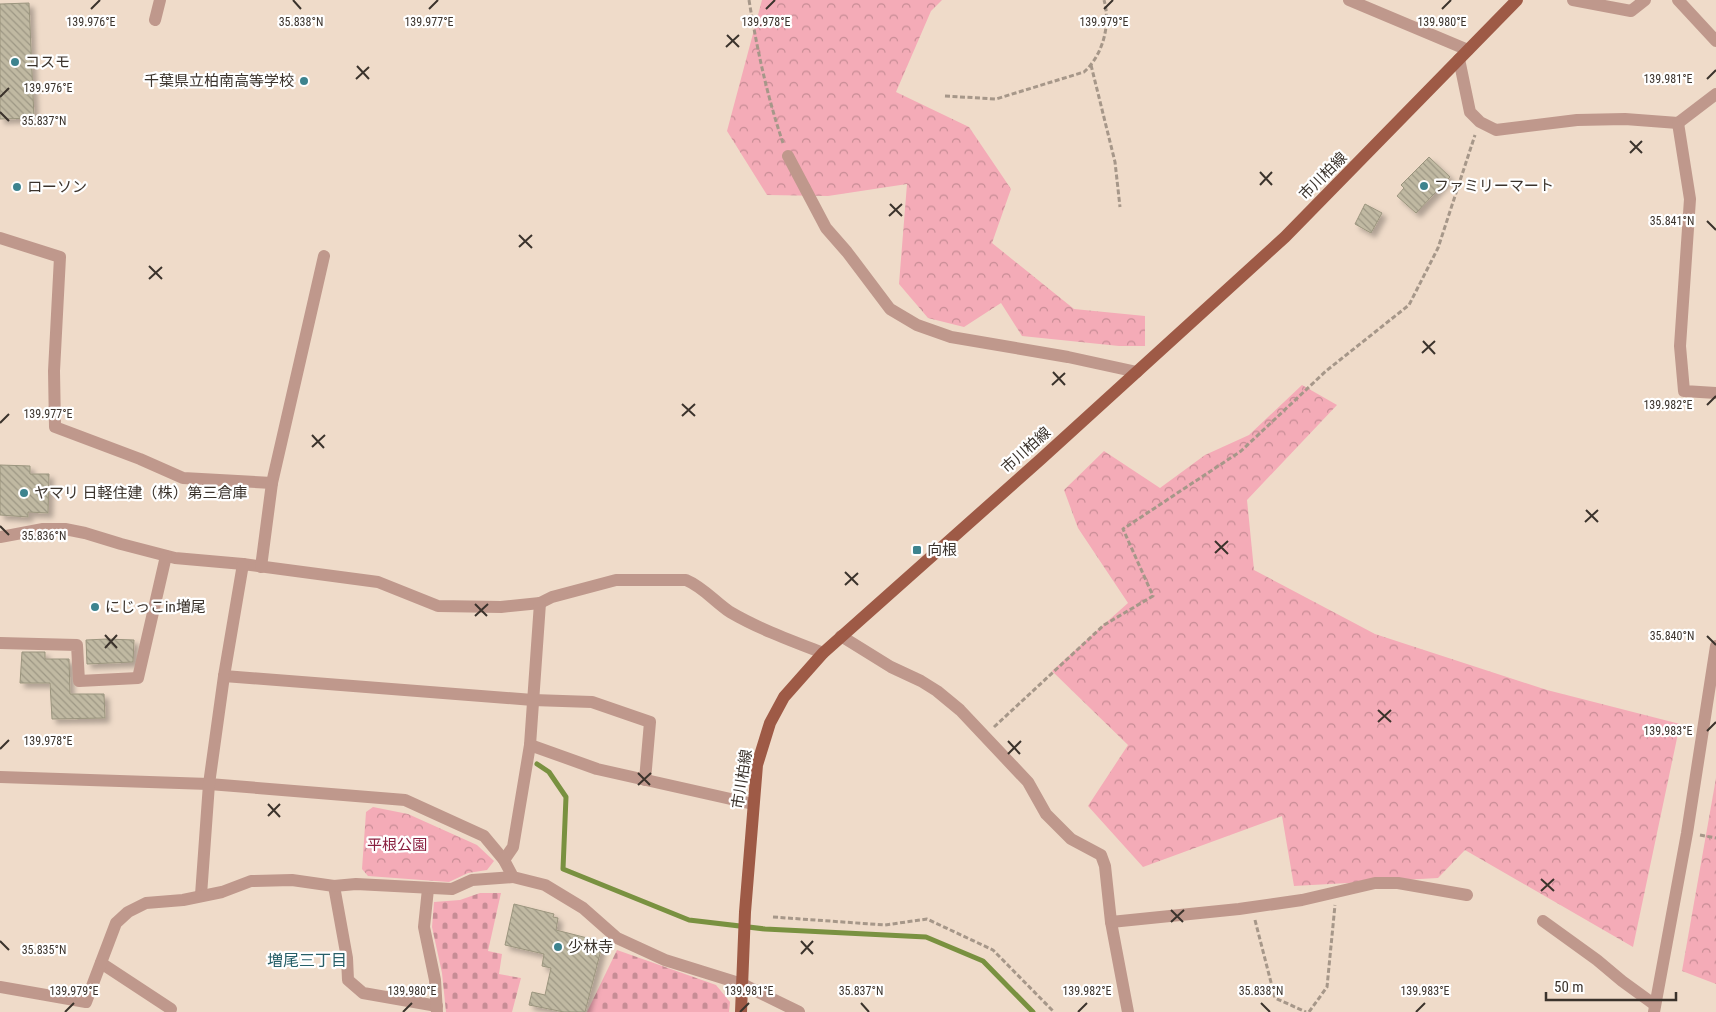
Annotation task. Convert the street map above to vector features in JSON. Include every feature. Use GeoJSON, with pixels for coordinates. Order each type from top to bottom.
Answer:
{"type":"FeatureCollection","features":[{"type":"Feature","properties":{"kind":"main road","name":"市川柏線"},"geometry":{"type":"LineString","coordinates":[[741,1012],[743,937],[757,765],[770,723],[784,697],[823,653],[841,636],[1285,237],[1517,0]]}},
{"type":"Feature","properties":{"kind":"street"},"geometry":{"type":"LineString","coordinates":[[155,20],[160,0]]}},
{"type":"Feature","properties":{"kind":"street"},"geometry":{"type":"LineString","coordinates":[[1349,0],[1468,50]]}},
{"type":"Feature","properties":{"kind":"street"},"geometry":{"type":"LineString","coordinates":[[1573,0],[1631,11],[1645,0]]}},
{"type":"Feature","properties":{"kind":"street"},"geometry":{"type":"LineString","coordinates":[[1678,0],[1716,41]]}},
{"type":"Feature","properties":{"kind":"street"},"geometry":{"type":"LineString","coordinates":[[1459,59],[1470,112],[1480,122],[1496,130],[1577,120],[1625,118],[1678,123],[1716,94]]}},
{"type":"Feature","properties":{"kind":"street"},"geometry":{"type":"LineString","coordinates":[[1678,123],[1690,199],[1680,346],[1684,391],[1716,393]]}},
{"type":"Feature","properties":{"kind":"street"},"geometry":{"type":"LineString","coordinates":[[788,156],[826,228],[847,252],[890,309],[917,326],[952,337],[1068,357],[1137,372]]}},
{"type":"Feature","properties":{"kind":"street"},"geometry":{"type":"LineString","coordinates":[[0,238],[60,257],[54,371],[55,427],[140,459],[183,478],[272,483]]}},
{"type":"Feature","properties":{"kind":"street"},"geometry":{"type":"LineString","coordinates":[[261,567],[272,483],[324,256]]}},
{"type":"Feature","properties":{"kind":"street"},"geometry":{"type":"LineString","coordinates":[[0,538],[43,529],[65,529],[85,532],[175,558],[243,564],[378,582],[438,606],[501,607],[540,603],[552,597],[616,580],[686,580],[696,584],[719,605],[739,617],[823,653]]}},
{"type":"Feature","properties":{"kind":"street"},"geometry":{"type":"LineString","coordinates":[[0,643],[76,645],[79,682],[138,678],[166,556]]}},
{"type":"Feature","properties":{"kind":"street"},"geometry":{"type":"LineString","coordinates":[[201,896],[209,784],[224,676],[243,564]]}},
{"type":"Feature","properties":{"kind":"street"},"geometry":{"type":"LineString","coordinates":[[504,860],[513,848],[530,745],[540,603]]}},
{"type":"Feature","properties":{"kind":"street"},"geometry":{"type":"LineString","coordinates":[[841,636],[891,667],[921,681],[937,691],[960,710],[1028,782],[1046,814],[1071,839],[1101,854],[1105,866],[1111,922],[1128,1012]]}},
{"type":"Feature","properties":{"kind":"street"},"geometry":{"type":"LineString","coordinates":[[1543,921],[1597,960],[1654,1008],[1687,833],[1716,646]]}},
{"type":"Feature","properties":{"kind":"street"},"geometry":{"type":"LineString","coordinates":[[224,676],[533,700],[592,702],[650,722],[645,780]]}},
{"type":"Feature","properties":{"kind":"street"},"geometry":{"type":"LineString","coordinates":[[530,745],[597,769],[753,804]]}},
{"type":"Feature","properties":{"kind":"street"},"geometry":{"type":"LineString","coordinates":[[0,777],[209,784],[405,800],[484,836],[504,860],[513,877]]}},
{"type":"Feature","properties":{"kind":"street"},"geometry":{"type":"LineString","coordinates":[[0,987],[86,1002],[116,923],[128,912],[146,903],[184,900],[222,892],[251,881],[292,880],[334,886],[356,884],[452,889],[472,880],[513,877],[545,885],[583,908],[617,938],[665,960],[742,984],[799,1012]]}},
{"type":"Feature","properties":{"kind":"street"},"geometry":{"type":"LineString","coordinates":[[1111,922],[1302,900],[1375,883],[1398,883],[1467,895]]}},
{"type":"Feature","properties":{"kind":"street"},"geometry":{"type":"LineString","coordinates":[[334,886],[347,958],[348,980],[363,992],[437,1009],[435,980],[424,927],[428,889]]}},
{"type":"Feature","properties":{"kind":"street"},"geometry":{"type":"LineString","coordinates":[[101,963],[171,1009]]}},
{"type":"Feature","properties":{"kind":"path"},"geometry":{"type":"LineString","coordinates":[[749,0],[757,52],[770,103],[788,156]]}},
{"type":"Feature","properties":{"kind":"path"},"geometry":{"type":"LineString","coordinates":[[946,96],[996,99],[1084,72],[1091,65],[1102,46],[1108,13],[1104,0]]}},
{"type":"Feature","properties":{"kind":"path"},"geometry":{"type":"LineString","coordinates":[[1091,65],[1115,162],[1120,207]]}},
{"type":"Feature","properties":{"kind":"path"},"geometry":{"type":"LineString","coordinates":[[984,736],[1104,625],[1152,596],[1123,529],[1241,451],[1326,371],[1408,305],[1438,248],[1480,122]]}},
{"type":"Feature","properties":{"kind":"path"},"geometry":{"type":"LineString","coordinates":[[1252,907],[1275,998],[1308,1012],[1327,987],[1336,892]]}},
{"type":"Feature","properties":{"kind":"path"},"geometry":{"type":"LineString","coordinates":[[773,917],[885,925],[928,919],[993,950],[1054,1012]]}},
{"type":"Feature","properties":{"kind":"green space"},"geometry":{"type":"Polygon","coordinates":[[[762,0],[942,0],[931,11],[896,92],[969,127],[1011,189],[992,243],[1074,309],[1145,316],[1145,346],[1119,346],[1022,336],[1001,303],[964,327],[928,318],[899,284],[907,184],[828,196],[767,195],[727,131],[762,0]]]}},
{"type":"Feature","properties":{"kind":"green space"},"geometry":{"type":"Polygon","coordinates":[[[1302,385],[1337,405],[1247,500],[1254,570],[1375,634],[1547,690],[1680,724],[1633,947],[1465,850],[1438,878],[1294,886],[1282,816],[1143,867],[1088,806],[1128,745],[1052,671],[1128,603],[1078,528],[1064,490],[1104,451],[1160,488],[1205,455],[1249,435],[1302,385]]]}},
{"type":"Feature","properties":{"kind":"green space"},"geometry":{"type":"Polygon","coordinates":[[[1716,778],[1716,984],[1682,971],[1716,778]]]}},
{"type":"Feature","properties":{"kind":"green space","name":"平根公園"},"geometry":{"type":"Polygon","coordinates":[[[373,807],[408,814],[477,845],[494,861],[487,870],[468,873],[449,882],[368,876],[362,869],[366,812],[373,807]]]}},
{"type":"Feature","properties":{"kind":"green space"},"geometry":{"type":"Polygon","coordinates":[[[480,893],[501,893],[488,951],[502,954],[499,974],[521,978],[512,1012],[446,1012],[442,973],[432,927],[434,902],[460,900],[480,893]]]}},
{"type":"Feature","properties":{"kind":"green space"},"geometry":{"type":"Polygon","coordinates":[[[617,950],[716,985],[730,1002],[729,1012],[587,1012],[617,950]]]}},
{"type":"Feature","properties":{"kind":"building"},"geometry":{"type":"Polygon","coordinates":[[[29,3],[34,118],[0,119],[0,4],[29,3]]]}},
{"type":"Feature","properties":{"kind":"building"},"geometry":{"type":"Polygon","coordinates":[[[1429,157],[1450,177],[1416,213],[1397,196],[1404,188],[1401,185],[1429,157]]]}},
{"type":"Feature","properties":{"kind":"building"},"geometry":{"type":"Polygon","coordinates":[[[1365,204],[1382,213],[1371,233],[1355,224],[1365,204]]]}},
{"type":"Feature","properties":{"kind":"building","name":"ヤマリ 日軽住建（株）第三倉庫"},"geometry":{"type":"Polygon","coordinates":[[[0,465],[30,466],[30,474],[49,474],[48,513],[28,512],[28,517],[0,515],[0,465]]]}},
{"type":"Feature","properties":{"kind":"building"},"geometry":{"type":"Polygon","coordinates":[[[86,640],[134,640],[133,662],[87,664],[86,640]]]}},
{"type":"Feature","properties":{"kind":"building"},"geometry":{"type":"Polygon","coordinates":[[[22,652],[45,652],[45,659],[69,659],[70,694],[104,694],[105,718],[52,719],[50,683],[20,683],[22,652]]]}},
{"type":"Feature","properties":{"kind":"building"},"geometry":{"type":"Polygon","coordinates":[[[514,904],[554,914],[553,917],[558,918],[556,930],[603,942],[585,1012],[564,1012],[529,1005],[532,992],[545,995],[551,968],[542,966],[544,954],[505,945],[514,904]]]}},
{"type":"Feature","properties":{"kind":"waterway"},"geometry":{"type":"LineString","coordinates":[[537,764],[549,772],[566,797],[563,869],[689,920],[765,929],[926,937],[983,961],[1033,1012]]}},
{"type":"Feature","properties":{"kind":"place","name":"コスモ"},"geometry":{"type":"Point","coordinates":[15,62]}},
{"type":"Feature","properties":{"kind":"place","name":"千葉県立柏南高等学校"},"geometry":{"type":"Point","coordinates":[304,81]}},
{"type":"Feature","properties":{"kind":"place","name":"ファミリーマート"},"geometry":{"type":"Point","coordinates":[1424,186]}},
{"type":"Feature","properties":{"kind":"place","name":"ローソン"},"geometry":{"type":"Point","coordinates":[17,187]}},
{"type":"Feature","properties":{"kind":"place","name":"ヤマリ 日軽住建（株）第三倉庫"},"geometry":{"type":"Point","coordinates":[24,493]}},
{"type":"Feature","properties":{"kind":"place","name":"向根"},"geometry":{"type":"Point","coordinates":[917,550]}},
{"type":"Feature","properties":{"kind":"place","name":"にじっこin増尾"},"geometry":{"type":"Point","coordinates":[95,607]}},
{"type":"Feature","properties":{"kind":"place","name":"少林寺"},"geometry":{"type":"Point","coordinates":[558,947]}},
{"type":"Feature","properties":{"kind":"district","name":"増尾三丁目"},"geometry":{"type":"Point","coordinates":[307,960]}}]}
